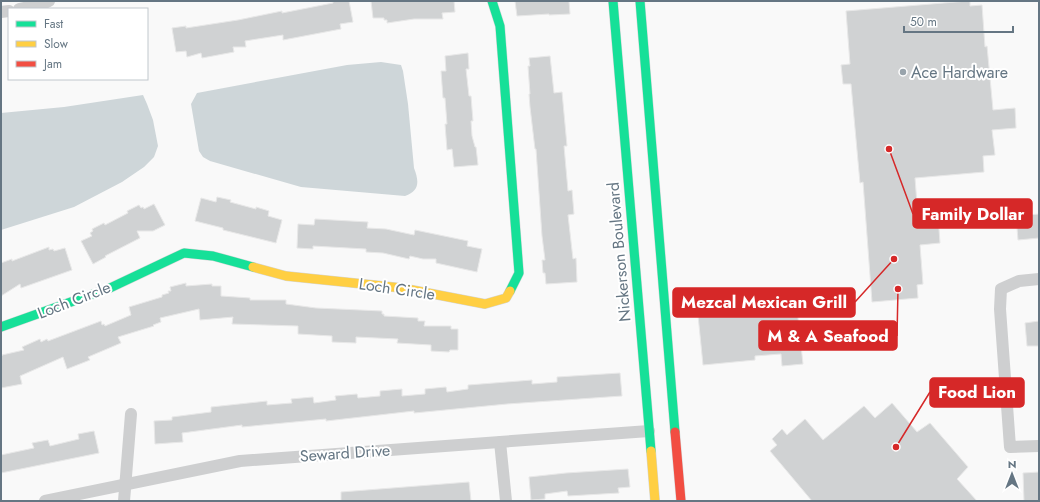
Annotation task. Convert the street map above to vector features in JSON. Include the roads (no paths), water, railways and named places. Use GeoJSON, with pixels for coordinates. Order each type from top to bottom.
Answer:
{"type":"FeatureCollection","features":[{"type":"Feature","properties":{"kind":"street"},"geometry":{"type":"LineString","coordinates":[[24,8],[49,1]]}},
{"type":"Feature","properties":{"kind":"street","name":"Loch Circle"},"geometry":{"type":"LineString","coordinates":[[1,327],[110,288],[184,253],[213,256],[286,276],[402,288],[485,304],[506,298],[519,273],[500,26],[492,1]]}},
{"type":"Feature","properties":{"kind":"street","name":"Nickerson Boulevard"},"geometry":{"type":"LineString","coordinates":[[613,1],[655,501]]}},
{"type":"Feature","properties":{"kind":"street"},"geometry":{"type":"LineString","coordinates":[[640,1],[681,501]]}},
{"type":"Feature","properties":{"kind":"street"},"geometry":{"type":"LineString","coordinates":[[1039,279],[1019,281],[1001,289],[1000,309],[1010,447],[1039,446]]}},
{"type":"Feature","properties":{"kind":"street"},"geometry":{"type":"LineString","coordinates":[[124,501],[131,414]]}},
{"type":"Feature","properties":{"kind":"street","name":"Seward Drive"},"geometry":{"type":"LineString","coordinates":[[45,501],[240,461],[649,431]]}},
{"type":"Feature","properties":{"kind":"street"},"geometry":{"type":"LineString","coordinates":[[500,442],[506,501]]}},
{"type":"Feature","properties":{"kind":"place","name":"Ace Hardware"},"geometry":{"type":"Point","coordinates":[903,72]}},
{"type":"Feature","properties":{"kind":"place","name":"Family Dollar"},"geometry":{"type":"Point","coordinates":[889,149]}},
{"type":"Feature","properties":{"kind":"place","name":"Mezcal Mexican Grill"},"geometry":{"type":"Point","coordinates":[894,259]}},
{"type":"Feature","properties":{"kind":"place","name":"M & A Seafood"},"geometry":{"type":"Point","coordinates":[898,289]}},
{"type":"Feature","properties":{"kind":"place","name":"Food Lion"},"geometry":{"type":"Point","coordinates":[896,447]}}]}
